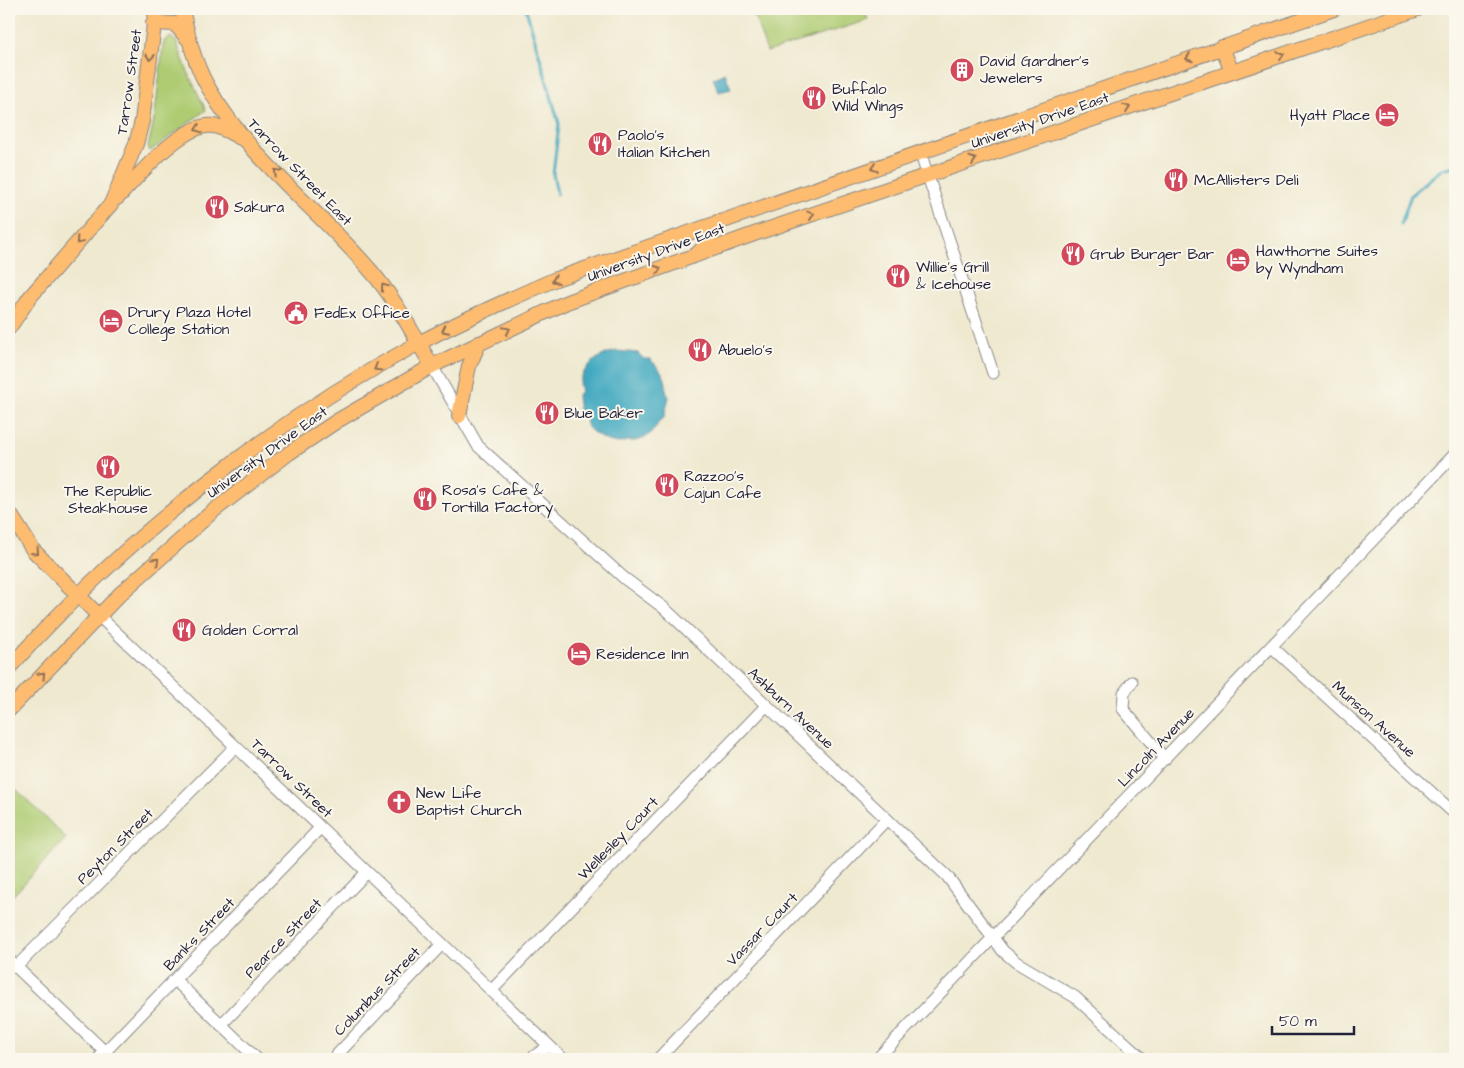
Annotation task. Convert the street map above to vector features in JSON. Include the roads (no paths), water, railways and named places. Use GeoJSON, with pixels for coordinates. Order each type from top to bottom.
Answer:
{"type":"FeatureCollection","features":[{"type":"Feature","properties":{"kind":"main road","name":"Tarrow Street"},"geometry":{"type":"LineString","coordinates":[[9,328],[30,297],[111,204],[129,164],[140,128],[156,9]]}},
{"type":"Feature","properties":{"kind":"main road","name":"Tarrow Street East"},"geometry":{"type":"LineString","coordinates":[[182,9],[189,41],[207,86],[243,139],[372,271],[389,294],[432,366]]}},
{"type":"Feature","properties":{"kind":"main road","name":"University Drive East"},"geometry":{"type":"LineString","coordinates":[[9,668],[78,595],[185,501],[263,441],[342,389],[419,344],[556,279],[1334,9]]}},
{"type":"Feature","properties":{"kind":"main road","name":"University Drive East"},"geometry":{"type":"LineString","coordinates":[[9,710],[99,616],[182,537],[289,452],[432,366],[567,302],[697,255],[1418,9]]}},
{"type":"Feature","properties":{"kind":"main road"},"geometry":{"type":"LineString","coordinates":[[153,23],[175,24],[189,41]]}},
{"type":"Feature","properties":{"kind":"main road"},"geometry":{"type":"LineString","coordinates":[[1222,47],[1232,72]]}},
{"type":"Feature","properties":{"kind":"main road"},"geometry":{"type":"LineString","coordinates":[[111,204],[169,147],[200,126],[215,126],[243,139]]}},
{"type":"Feature","properties":{"kind":"main road"},"geometry":{"type":"LineString","coordinates":[[697,255],[707,244],[717,222]]}},
{"type":"Feature","properties":{"kind":"main road"},"geometry":{"type":"LineString","coordinates":[[459,416],[469,366],[479,343]]}},
{"type":"Feature","properties":{"kind":"main road","name":"Tarrow Street"},"geometry":{"type":"LineString","coordinates":[[9,512],[33,550],[99,616]]}},
{"type":"Feature","properties":{"kind":"street"},"geometry":{"type":"LineString","coordinates":[[920,152],[993,373]]}},
{"type":"Feature","properties":{"kind":"street","name":"Ashburn Avenue"},"geometry":{"type":"LineString","coordinates":[[432,366],[459,416],[478,446],[624,578],[664,608],[946,876],[1003,951],[1016,962],[1075,997],[1143,1059]]}},
{"type":"Feature","properties":{"kind":"street","name":"Lincoln Avenue"},"geometry":{"type":"LineString","coordinates":[[877,1059],[1455,454]]}},
{"type":"Feature","properties":{"kind":"street","name":"Tarrow Street"},"geometry":{"type":"LineString","coordinates":[[99,616],[563,1059]]}},
{"type":"Feature","properties":{"kind":"street","name":"Munson Avenue"},"geometry":{"type":"LineString","coordinates":[[1272,647],[1455,814]]}},
{"type":"Feature","properties":{"kind":"street"},"geometry":{"type":"LineString","coordinates":[[1132,682],[1124,693],[1123,709],[1165,758]]}},
{"type":"Feature","properties":{"kind":"street","name":"Wellesley Court"},"geometry":{"type":"LineString","coordinates":[[492,991],[766,706]]}},
{"type":"Feature","properties":{"kind":"street","name":"Peyton Street"},"geometry":{"type":"LineString","coordinates":[[12,963],[235,747]]}},
{"type":"Feature","properties":{"kind":"street","name":"Vassar Court"},"geometry":{"type":"LineString","coordinates":[[658,1059],[887,820]]}},
{"type":"Feature","properties":{"kind":"street","name":"Banks Street"},"geometry":{"type":"LineString","coordinates":[[101,1056],[320,828]]}},
{"type":"Feature","properties":{"kind":"street","name":"Pearce Street"},"geometry":{"type":"LineString","coordinates":[[221,1025],[367,872]]}},
{"type":"Feature","properties":{"kind":"street","name":"Columbus Street"},"geometry":{"type":"LineString","coordinates":[[333,1059],[442,944]]}},
{"type":"Feature","properties":{"kind":"street"},"geometry":{"type":"LineString","coordinates":[[12,963],[101,1056]]}},
{"type":"Feature","properties":{"kind":"street"},"geometry":{"type":"LineString","coordinates":[[175,980],[256,1059]]}},
{"type":"Feature","properties":{"kind":"street"},"geometry":{"type":"LineString","coordinates":[[530,1059],[549,1046]]}},
{"type":"Feature","properties":{"kind":"water"},"geometry":{"type":"Polygon","coordinates":[[[725,73],[731,89],[719,92],[713,78],[725,73]]]}},
{"type":"Feature","properties":{"kind":"water"},"geometry":{"type":"Polygon","coordinates":[[[617,351],[638,353],[644,359],[650,359],[660,369],[666,381],[666,391],[669,397],[664,418],[659,421],[651,433],[639,440],[619,443],[605,440],[589,429],[586,425],[585,417],[579,412],[577,396],[581,391],[579,384],[589,366],[598,358],[617,351]]]}},
{"type":"Feature","properties":{"kind":"waterway"},"geometry":{"type":"LineString","coordinates":[[526,9],[559,124],[553,174],[557,194]]}},
{"type":"Feature","properties":{"kind":"waterway"},"geometry":{"type":"LineString","coordinates":[[1401,224],[1411,195],[1442,169],[1455,166]]}},
{"type":"Feature","properties":{"kind":"place","name":"David Gardner's Jewelers"},"geometry":{"type":"Point","coordinates":[962,70]}},
{"type":"Feature","properties":{"kind":"place","name":"Buffalo Wild Wings"},"geometry":{"type":"Point","coordinates":[814,98]}},
{"type":"Feature","properties":{"kind":"place","name":"Hyatt Place"},"geometry":{"type":"Point","coordinates":[1387,115]}},
{"type":"Feature","properties":{"kind":"place","name":"Paolo's Italian Kitchen"},"geometry":{"type":"Point","coordinates":[600,144]}},
{"type":"Feature","properties":{"kind":"place","name":"McAllisters Deli"},"geometry":{"type":"Point","coordinates":[1176,180]}},
{"type":"Feature","properties":{"kind":"place","name":"Sakura"},"geometry":{"type":"Point","coordinates":[217,207]}},
{"type":"Feature","properties":{"kind":"place","name":"Grub Burger Bar"},"geometry":{"type":"Point","coordinates":[1073,254]}},
{"type":"Feature","properties":{"kind":"place","name":"Hawthorne Suites by Wyndham"},"geometry":{"type":"Point","coordinates":[1238,260]}},
{"type":"Feature","properties":{"kind":"place","name":"Willie’s Grill & Icehouse"},"geometry":{"type":"Point","coordinates":[898,276]}},
{"type":"Feature","properties":{"kind":"place","name":"FedEx Office"},"geometry":{"type":"Point","coordinates":[296,313]}},
{"type":"Feature","properties":{"kind":"place","name":"Drury Plaza Hotel College Station"},"geometry":{"type":"Point","coordinates":[111,321]}},
{"type":"Feature","properties":{"kind":"place","name":"Abuelo's"},"geometry":{"type":"Point","coordinates":[700,350]}},
{"type":"Feature","properties":{"kind":"place","name":"Blue Baker"},"geometry":{"type":"Point","coordinates":[547,413]}},
{"type":"Feature","properties":{"kind":"place","name":"The Republic Steakhouse"},"geometry":{"type":"Point","coordinates":[108,467]}},
{"type":"Feature","properties":{"kind":"place","name":"Razzoo's Cajun Cafe"},"geometry":{"type":"Point","coordinates":[667,485]}},
{"type":"Feature","properties":{"kind":"place","name":"Rosa's Cafe & Tortilla Factory"},"geometry":{"type":"Point","coordinates":[425,499]}},
{"type":"Feature","properties":{"kind":"place","name":"Golden Corral"},"geometry":{"type":"Point","coordinates":[184,630]}},
{"type":"Feature","properties":{"kind":"place","name":"Residence Inn"},"geometry":{"type":"Point","coordinates":[579,654]}},
{"type":"Feature","properties":{"kind":"place","name":"New Life Baptist Church"},"geometry":{"type":"Point","coordinates":[399,802]}}]}
